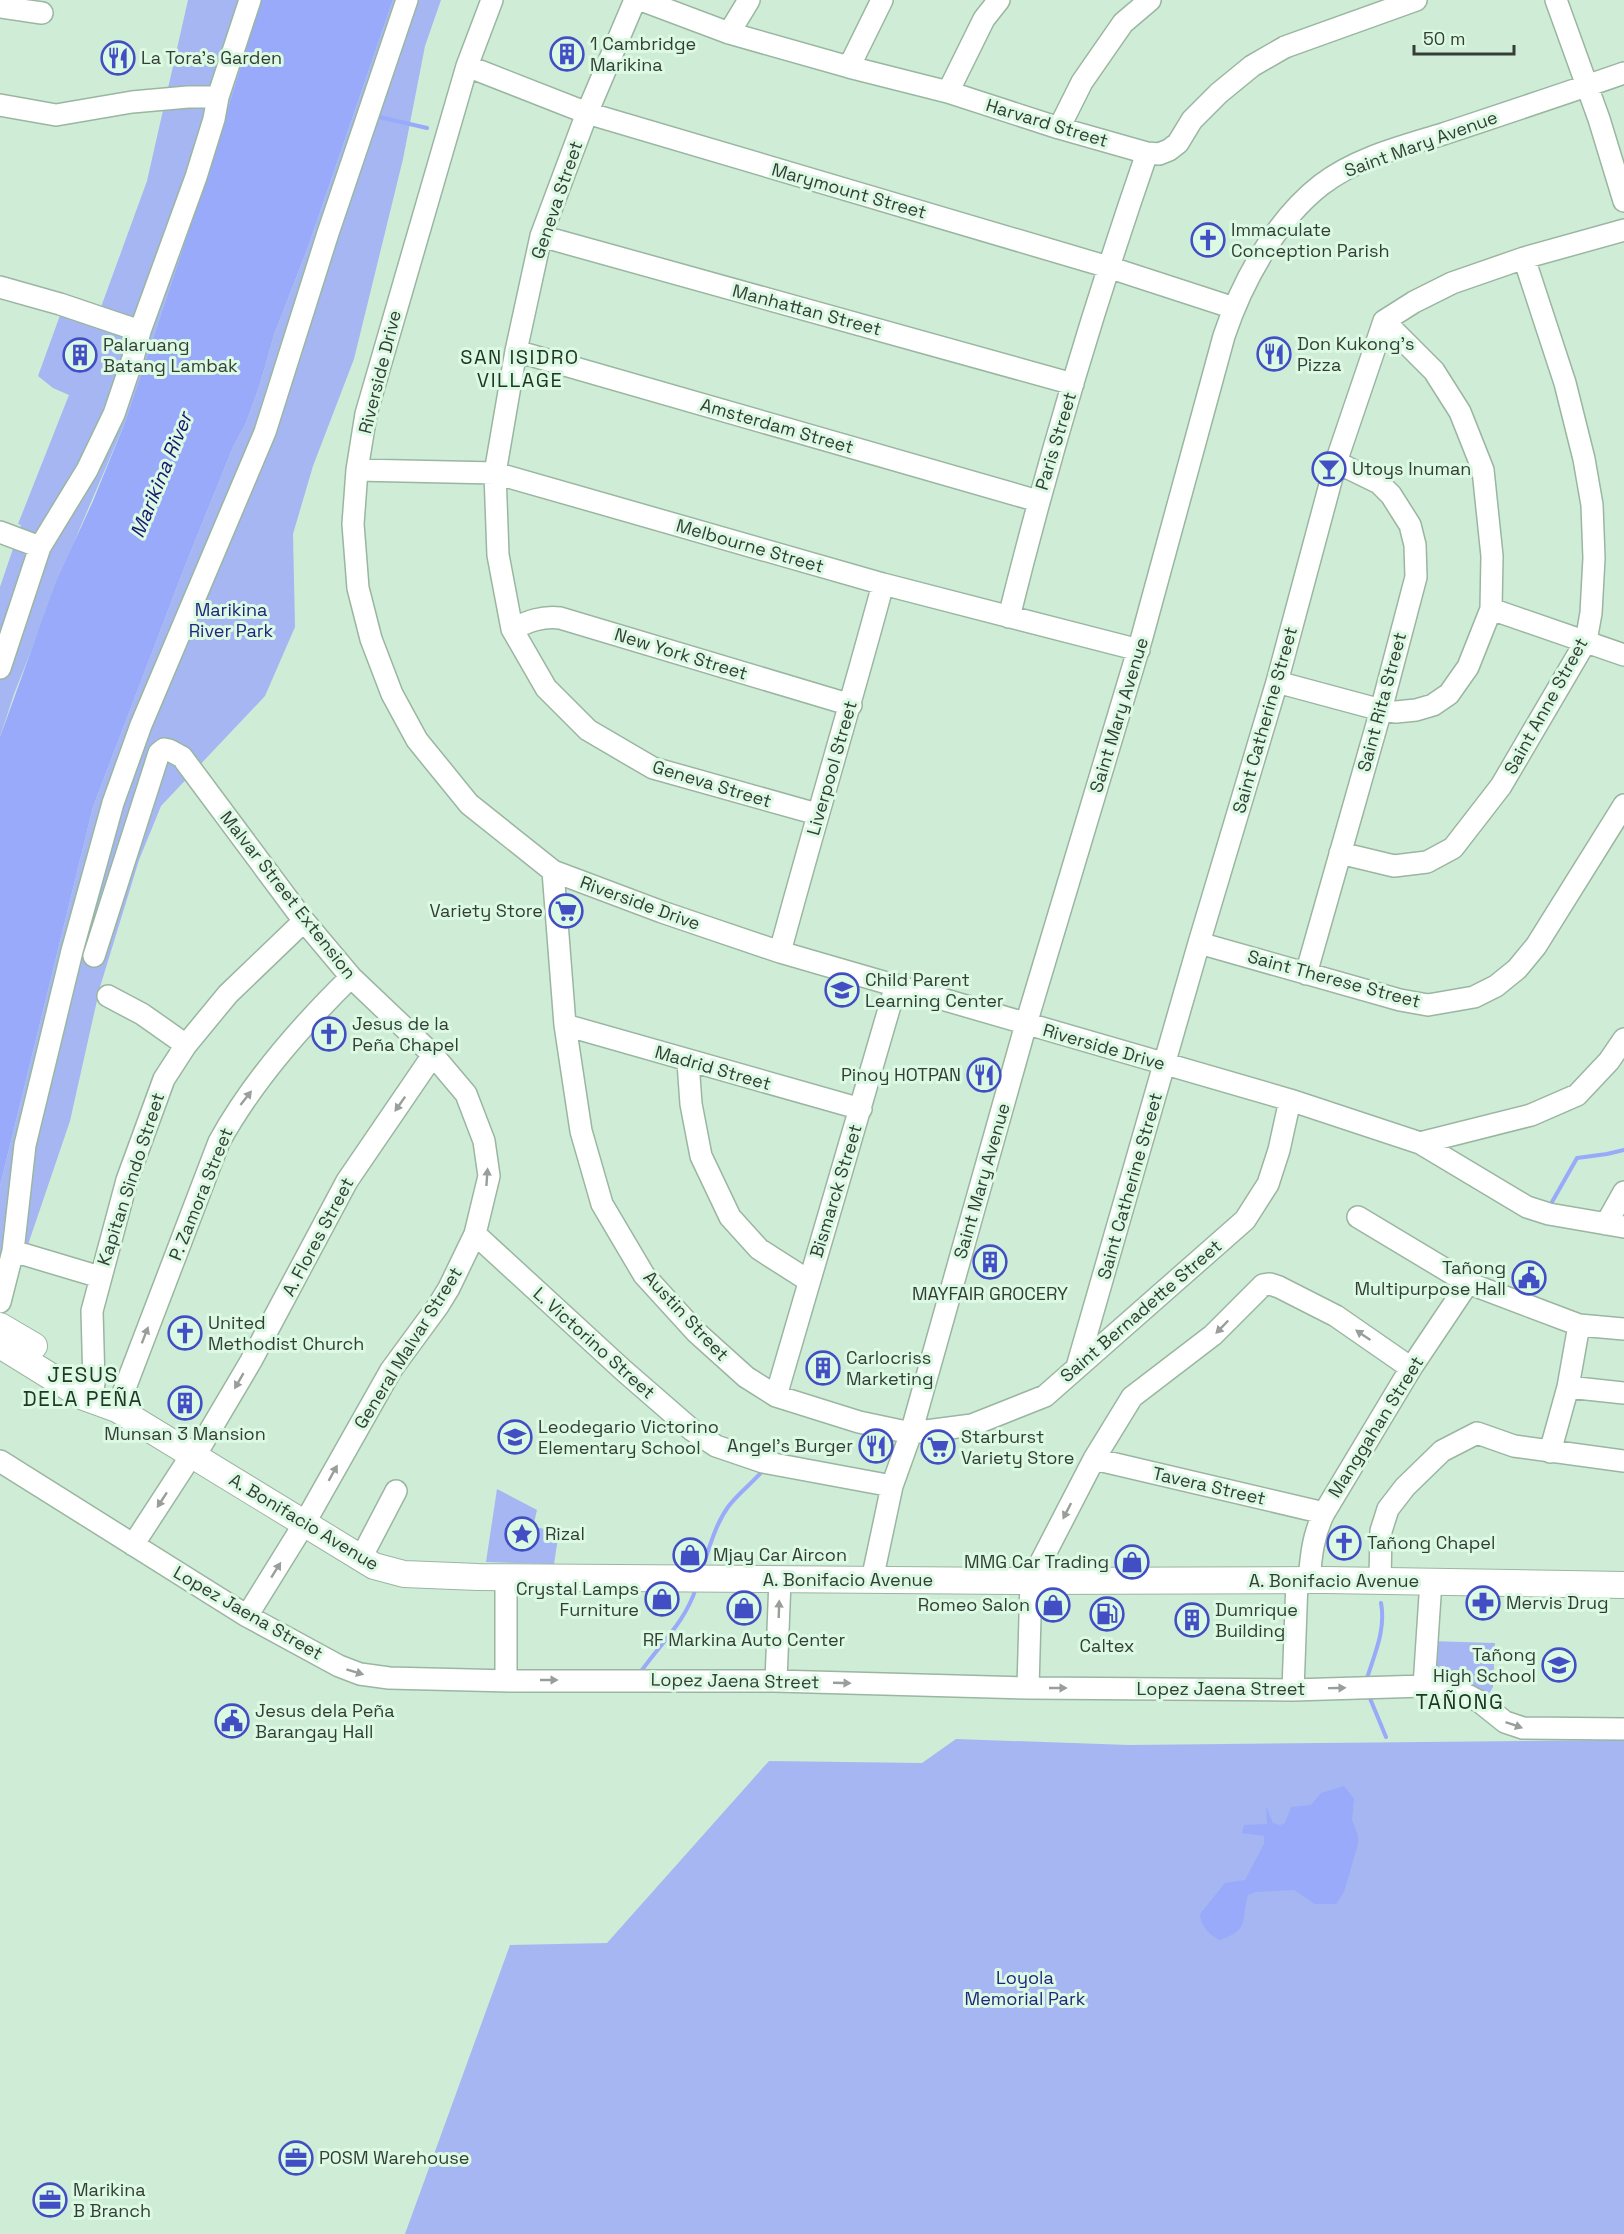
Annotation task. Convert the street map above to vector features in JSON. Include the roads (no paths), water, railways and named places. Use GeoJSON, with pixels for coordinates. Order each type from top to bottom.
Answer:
{"type":"FeatureCollection","features":[{"type":"Feature","properties":{"kind":"main road","name":"A. Bonifacio Avenue"},"geometry":{"type":"LineString","coordinates":[[0,1326],[68,1377],[84,1397],[117,1409],[361,1558],[385,1570],[404,1574],[506,1578],[1431,1581],[1624,1585]]}},
{"type":"Feature","properties":{"kind":"main road","name":"A. Bonifacio Avenue"},"geometry":{"type":"LineString","coordinates":[[0,1345],[68,1377],[94,1383],[117,1409]]}},
{"type":"Feature","properties":{"kind":"street"},"geometry":{"type":"LineString","coordinates":[[0,668],[40,547],[87,470],[110,424],[130,368],[140,331],[196,177],[214,119],[218,97],[250,0]]}},
{"type":"Feature","properties":{"kind":"street"},"geometry":{"type":"LineString","coordinates":[[0,1302],[13,1251],[25,1145],[72,951],[113,803],[141,725],[265,432],[328,233],[407,0]]}},
{"type":"Feature","properties":{"kind":"street","name":"Riverside Drive"},"geometry":{"type":"LineString","coordinates":[[492,0],[467,66],[366,414],[357,470],[353,524],[358,588],[371,639],[392,694],[417,740],[468,804],[553,872],[780,952],[1290,1100],[1420,1143],[1527,1207],[1549,1214],[1615,1226]]}},
{"type":"Feature","properties":{"kind":"street","name":"Geneva Street"},"geometry":{"type":"LineString","coordinates":[[635,0],[586,113],[541,236],[516,351],[495,473],[498,555],[512,629],[546,688],[588,730],[653,768],[818,814]]}},
{"type":"Feature","properties":{"kind":"street","name":"Harvard Street"},"geometry":{"type":"LineString","coordinates":[[641,0],[729,33],[948,92],[1059,128],[1148,153]]}},
{"type":"Feature","properties":{"kind":"street"},"geometry":{"type":"LineString","coordinates":[[729,33],[749,0]]}},
{"type":"Feature","properties":{"kind":"street"},"geometry":{"type":"LineString","coordinates":[[849,67],[882,0]]}},
{"type":"Feature","properties":{"kind":"street"},"geometry":{"type":"LineString","coordinates":[[948,92],[984,19],[999,0]]}},
{"type":"Feature","properties":{"kind":"street"},"geometry":{"type":"LineString","coordinates":[[1059,128],[1082,81],[1122,23],[1150,0]]}},
{"type":"Feature","properties":{"kind":"street"},"geometry":{"type":"LineString","coordinates":[[1148,153],[1159,154],[1169,150],[1178,143],[1192,120],[1219,93],[1252,66],[1285,47],[1416,0]]}},
{"type":"Feature","properties":{"kind":"street"},"geometry":{"type":"LineString","coordinates":[[1556,0],[1587,86],[1624,201]]}},
{"type":"Feature","properties":{"kind":"street"},"geometry":{"type":"LineString","coordinates":[[0,7],[42,14]]}},
{"type":"Feature","properties":{"kind":"street","name":"Marymount Street"},"geometry":{"type":"LineString","coordinates":[[467,66],[586,113],[1108,267],[1234,308]]}},
{"type":"Feature","properties":{"kind":"street","name":"Saint Mary Avenue"},"geometry":{"type":"LineString","coordinates":[[872,1580],[892,1486],[911,1433],[1026,1024],[1139,650],[1221,346],[1234,308],[1260,258],[1290,216],[1306,198],[1336,175],[1387,152],[1624,73]]}},
{"type":"Feature","properties":{"kind":"street"},"geometry":{"type":"LineString","coordinates":[[0,105],[56,115],[132,102],[218,97]]}},
{"type":"Feature","properties":{"kind":"street","name":"Paris Street"},"geometry":{"type":"LineString","coordinates":[[1009,617],[1038,501],[1108,267],[1148,153]]}},
{"type":"Feature","properties":{"kind":"street"},"geometry":{"type":"LineString","coordinates":[[1277,682],[1381,711],[1416,711],[1432,705],[1449,694],[1468,667],[1491,609],[1492,556],[1483,470],[1460,412],[1434,371],[1384,321],[1414,302],[1452,283],[1524,258],[1624,230]]}},
{"type":"Feature","properties":{"kind":"street","name":"Manhattan Street"},"geometry":{"type":"LineString","coordinates":[[541,236],[1073,384]]}},
{"type":"Feature","properties":{"kind":"street","name":"Saint Anne Street"},"geometry":{"type":"LineString","coordinates":[[1340,853],[1394,866],[1427,862],[1453,848],[1501,786],[1586,641],[1592,613],[1592,505],[1584,459],[1565,383],[1524,258]]}},
{"type":"Feature","properties":{"kind":"street"},"geometry":{"type":"LineString","coordinates":[[0,287],[140,331]]}},
{"type":"Feature","properties":{"kind":"street","name":"Saint Catherine Street"},"geometry":{"type":"LineString","coordinates":[[1077,1367],[1277,682],[1336,462],[1384,321]]}},
{"type":"Feature","properties":{"kind":"street","name":"Amsterdam Street"},"geometry":{"type":"LineString","coordinates":[[516,351],[1038,501]]}},
{"type":"Feature","properties":{"kind":"street","name":"Saint Rita Street"},"geometry":{"type":"LineString","coordinates":[[1306,974],[1381,711],[1416,577],[1415,545],[1410,525],[1391,495],[1379,483],[1336,462]]}},
{"type":"Feature","properties":{"kind":"street","name":"Melbourne Street"},"geometry":{"type":"LineString","coordinates":[[357,470],[495,473],[883,584],[1139,650]]}},
{"type":"Feature","properties":{"kind":"street"},"geometry":{"type":"LineString","coordinates":[[0,532],[40,547]]}},
{"type":"Feature","properties":{"kind":"street","name":"Liverpool Street"},"geometry":{"type":"LineString","coordinates":[[780,952],[883,584]]}},
{"type":"Feature","properties":{"kind":"street"},"geometry":{"type":"LineString","coordinates":[[1491,609],[1624,655]]}},
{"type":"Feature","properties":{"kind":"street","name":"New York Street"},"geometry":{"type":"LineString","coordinates":[[512,629],[531,620],[546,617],[560,618],[851,705]]}},
{"type":"Feature","properties":{"kind":"street","name":"Malvar Street Extension"},"geometry":{"type":"LineString","coordinates":[[94,957],[159,753],[169,750],[182,757],[304,921],[351,977],[433,1055],[466,1094],[484,1141],[489,1176],[475,1234]]}},
{"type":"Feature","properties":{"kind":"street","name":"Saint Therese Street"},"geometry":{"type":"LineString","coordinates":[[1199,943],[1400,1000],[1428,1005],[1474,997],[1496,986],[1517,969],[1536,946],[1624,805]]}},
{"type":"Feature","properties":{"kind":"street","name":"Austin Street"},"geometry":{"type":"LineString","coordinates":[[553,872],[565,1025],[581,1131],[602,1204],[644,1275],[696,1332],[746,1377],[776,1396],[859,1422],[911,1433]]}},
{"type":"Feature","properties":{"kind":"street","name":"Kapitan Sindo Street"},"geometry":{"type":"LineString","coordinates":[[94,1383],[92,1311],[127,1180],[164,1079],[186,1045],[228,994],[304,921]]}},
{"type":"Feature","properties":{"kind":"street","name":"P. Zamora Street"},"geometry":{"type":"LineString","coordinates":[[117,1409],[219,1142],[236,1111],[307,1020],[351,977]]}},
{"type":"Feature","properties":{"kind":"street","name":"Bismarck Street"},"geometry":{"type":"LineString","coordinates":[[776,1396],[896,985]]}},
{"type":"Feature","properties":{"kind":"street"},"geometry":{"type":"LineString","coordinates":[[108,996],[142,1014],[186,1045]]}},
{"type":"Feature","properties":{"kind":"street","name":"Madrid Street"},"geometry":{"type":"LineString","coordinates":[[565,1025],[688,1062],[861,1109]]}},
{"type":"Feature","properties":{"kind":"street"},"geometry":{"type":"LineString","coordinates":[[1420,1143],[1531,1115],[1577,1095],[1609,1061],[1624,1039]]}},
{"type":"Feature","properties":{"kind":"street","name":"A. Flores Street"},"geometry":{"type":"LineString","coordinates":[[133,1545],[202,1444],[251,1361],[347,1181],[433,1055]]}},
{"type":"Feature","properties":{"kind":"street"},"geometry":{"type":"LineString","coordinates":[[688,1062],[691,1104],[701,1156],[730,1216],[759,1249],[809,1281]]}},
{"type":"Feature","properties":{"kind":"street","name":"Saint Bernadette Street"},"geometry":{"type":"LineString","coordinates":[[911,1433],[972,1425],[1045,1396],[1245,1220],[1268,1184],[1279,1150],[1290,1100]]}},
{"type":"Feature","properties":{"kind":"street"},"geometry":{"type":"LineString","coordinates":[[1615,1226],[1624,1192]]}},
{"type":"Feature","properties":{"kind":"street"},"geometry":{"type":"LineString","coordinates":[[1358,1217],[1468,1283],[1579,1325],[1624,1329]]}},
{"type":"Feature","properties":{"kind":"street","name":"L. Victorino Street"},"geometry":{"type":"LineString","coordinates":[[475,1234],[623,1371],[692,1430],[716,1446],[763,1462],[892,1486]]}},
{"type":"Feature","properties":{"kind":"street","name":"General Malvar Street"},"geometry":{"type":"LineString","coordinates":[[247,1616],[304,1524],[390,1370],[449,1288],[475,1234]]}},
{"type":"Feature","properties":{"kind":"street"},"geometry":{"type":"LineString","coordinates":[[13,1251],[100,1277]]}},
{"type":"Feature","properties":{"kind":"street","name":"Manggahan Street"},"geometry":{"type":"LineString","coordinates":[[1293,1689],[1303,1581],[1311,1547],[1324,1513],[1412,1368],[1468,1283]]}},
{"type":"Feature","properties":{"kind":"street"},"geometry":{"type":"LineString","coordinates":[[1028,1688],[1031,1581],[1094,1459],[1132,1397],[1214,1335],[1263,1285],[1270,1284],[1279,1287],[1336,1316],[1412,1368]]}},
{"type":"Feature","properties":{"kind":"street"},"geometry":{"type":"LineString","coordinates":[[1550,1452],[1568,1387],[1579,1325]]}},
{"type":"Feature","properties":{"kind":"street"},"geometry":{"type":"LineString","coordinates":[[1568,1387],[1624,1393]]}},
{"type":"Feature","properties":{"kind":"street"},"geometry":{"type":"LineString","coordinates":[[1380,1581],[1381,1531],[1388,1509],[1405,1487],[1442,1451],[1477,1433],[1514,1446],[1624,1461]]}},
{"type":"Feature","properties":{"kind":"street","name":"Tavera Street"},"geometry":{"type":"LineString","coordinates":[[1094,1459],[1324,1513]]}},
{"type":"Feature","properties":{"kind":"street","name":"Lopez Jaena Street"},"geometry":{"type":"LineString","coordinates":[[0,1461],[247,1616],[339,1666],[360,1674],[389,1678],[506,1681],[776,1681],[1028,1688],[1293,1689],[1424,1686],[1454,1690],[1480,1702],[1505,1722],[1523,1728],[1624,1729]]}},
{"type":"Feature","properties":{"kind":"street"},"geometry":{"type":"LineString","coordinates":[[361,1558],[396,1491]]}},
{"type":"Feature","properties":{"kind":"street"},"geometry":{"type":"LineString","coordinates":[[506,1578],[506,1681]]}},
{"type":"Feature","properties":{"kind":"street"},"geometry":{"type":"LineString","coordinates":[[776,1681],[780,1580]]}},
{"type":"Feature","properties":{"kind":"street"},"geometry":{"type":"LineString","coordinates":[[1424,1686],[1431,1581]]}},
{"type":"Feature","properties":{"kind":"water","name":"Marikina River"},"geometry":{"type":"Polygon","coordinates":[[[261,0],[393,0],[308,247],[274,335],[246,423],[233,447],[185,566],[93,807],[0,1186],[0,737],[56,582],[124,425],[210,167],[261,0]]]}},
{"type":"Feature","properties":{"kind":"water"},"geometry":{"type":"Polygon","coordinates":[[[1344,1786],[1354,1799],[1352,1820],[1358,1835],[1358,1844],[1344,1892],[1336,1904],[1315,1904],[1294,1890],[1255,1892],[1248,1895],[1240,1928],[1220,1940],[1212,1936],[1204,1926],[1200,1914],[1225,1883],[1245,1880],[1264,1844],[1264,1836],[1242,1833],[1244,1825],[1267,1824],[1266,1806],[1273,1823],[1280,1825],[1285,1823],[1291,1807],[1311,1805],[1321,1793],[1344,1786]]]}},
{"type":"Feature","properties":{"kind":"waterway"},"geometry":{"type":"LineString","coordinates":[[375,116],[427,128]]}},
{"type":"Feature","properties":{"kind":"waterway"},"geometry":{"type":"LineString","coordinates":[[1552,1202],[1577,1158],[1624,1150]]}},
{"type":"Feature","properties":{"kind":"waterway"},"geometry":{"type":"LineString","coordinates":[[702,1569],[723,1514],[765,1468]]}},
{"type":"Feature","properties":{"kind":"waterway"},"geometry":{"type":"LineString","coordinates":[[642,1670],[679,1622],[696,1588]]}},
{"type":"Feature","properties":{"kind":"waterway"},"geometry":{"type":"LineString","coordinates":[[1367,1678],[1381,1632],[1381,1603]]}},
{"type":"Feature","properties":{"kind":"waterway"},"geometry":{"type":"LineString","coordinates":[[1369,1696],[1386,1737]]}},
{"type":"Feature","properties":{"kind":"place","name":"1 Cambridge Marikina"},"geometry":{"type":"Point","coordinates":[567,54]}},
{"type":"Feature","properties":{"kind":"place","name":"La Tora's Garden"},"geometry":{"type":"Point","coordinates":[118,58]}},
{"type":"Feature","properties":{"kind":"place","name":"Immaculate Conception Parish"},"geometry":{"type":"Point","coordinates":[1208,240]}},
{"type":"Feature","properties":{"kind":"place","name":"Don Kukong's Pizza"},"geometry":{"type":"Point","coordinates":[1274,354]}},
{"type":"Feature","properties":{"kind":"place","name":"Palaruang Batang Lambak"},"geometry":{"type":"Point","coordinates":[80,355]}},
{"type":"Feature","properties":{"kind":"place","name":"Utoys Inuman"},"geometry":{"type":"Point","coordinates":[1329,469]}},
{"type":"Feature","properties":{"kind":"place","name":"Variety Store"},"geometry":{"type":"Point","coordinates":[566,911]}},
{"type":"Feature","properties":{"kind":"place","name":"Child Parent Learning Center"},"geometry":{"type":"Point","coordinates":[842,990]}},
{"type":"Feature","properties":{"kind":"place","name":"Jesus de la Peña Chapel"},"geometry":{"type":"Point","coordinates":[329,1034]}},
{"type":"Feature","properties":{"kind":"place","name":"Pinoy HOTPAN"},"geometry":{"type":"Point","coordinates":[984,1075]}},
{"type":"Feature","properties":{"kind":"place","name":"MAYFAIR GROCERY"},"geometry":{"type":"Point","coordinates":[990,1262]}},
{"type":"Feature","properties":{"kind":"place","name":"Tañong Multipurpose Hall"},"geometry":{"type":"Point","coordinates":[1529,1278]}},
{"type":"Feature","properties":{"kind":"place","name":"United Methodist Church"},"geometry":{"type":"Point","coordinates":[185,1333]}},
{"type":"Feature","properties":{"kind":"place","name":"Carlocriss Marketing"},"geometry":{"type":"Point","coordinates":[823,1368]}},
{"type":"Feature","properties":{"kind":"place","name":"Munsan 3 Mansion"},"geometry":{"type":"Point","coordinates":[185,1403]}},
{"type":"Feature","properties":{"kind":"place","name":"Leodegario Victorino Elementary School"},"geometry":{"type":"Point","coordinates":[515,1437]}},
{"type":"Feature","properties":{"kind":"place","name":"Angel's Burger"},"geometry":{"type":"Point","coordinates":[876,1446]}},
{"type":"Feature","properties":{"kind":"place","name":"Starburst Variety Store"},"geometry":{"type":"Point","coordinates":[938,1447]}},
{"type":"Feature","properties":{"kind":"place","name":"Rizal"},"geometry":{"type":"Point","coordinates":[522,1534]}},
{"type":"Feature","properties":{"kind":"place","name":"Tañong Chapel"},"geometry":{"type":"Point","coordinates":[1344,1543]}},
{"type":"Feature","properties":{"kind":"place","name":"Mjay Car Aircon"},"geometry":{"type":"Point","coordinates":[690,1555]}},
{"type":"Feature","properties":{"kind":"place","name":"MMG Car Trading"},"geometry":{"type":"Point","coordinates":[1132,1562]}},
{"type":"Feature","properties":{"kind":"place","name":"Crystal Lamps Furniture"},"geometry":{"type":"Point","coordinates":[662,1599]}},
{"type":"Feature","properties":{"kind":"place","name":"Mervis Drug"},"geometry":{"type":"Point","coordinates":[1483,1603]}},
{"type":"Feature","properties":{"kind":"place","name":"Romeo Salon"},"geometry":{"type":"Point","coordinates":[1053,1605]}},
{"type":"Feature","properties":{"kind":"place","name":"RF Markina Auto Center"},"geometry":{"type":"Point","coordinates":[744,1608]}},
{"type":"Feature","properties":{"kind":"place","name":"Caltex"},"geometry":{"type":"Point","coordinates":[1107,1614]}},
{"type":"Feature","properties":{"kind":"place","name":"Dumrique Building"},"geometry":{"type":"Point","coordinates":[1192,1620]}},
{"type":"Feature","properties":{"kind":"place","name":"Tañong High School"},"geometry":{"type":"Point","coordinates":[1559,1665]}},
{"type":"Feature","properties":{"kind":"place","name":"Jesus dela Peña Barangay Hall"},"geometry":{"type":"Point","coordinates":[232,1721]}},
{"type":"Feature","properties":{"kind":"place","name":"POSM Warehouse"},"geometry":{"type":"Point","coordinates":[296,2158]}},
{"type":"Feature","properties":{"kind":"place","name":"Marikina B Branch"},"geometry":{"type":"Point","coordinates":[50,2200]}},
{"type":"Feature","properties":{"kind":"district","name":"SAN ISIDRO VILLAGE"},"geometry":{"type":"Point","coordinates":[520,368]}},
{"type":"Feature","properties":{"kind":"district","name":"JESUS DELA PEÑA"},"geometry":{"type":"Point","coordinates":[83,1387]}},
{"type":"Feature","properties":{"kind":"district","name":"TAÑONG"},"geometry":{"type":"Point","coordinates":[1460,1702]}},
{"type":"Feature","properties":{"kind":"park label","name":"Marikina River Park"},"geometry":{"type":"Point","coordinates":[231,620]}},
{"type":"Feature","properties":{"kind":"park label","name":"Loyola Memorial Park"},"geometry":{"type":"Point","coordinates":[1025,1988]}}]}
